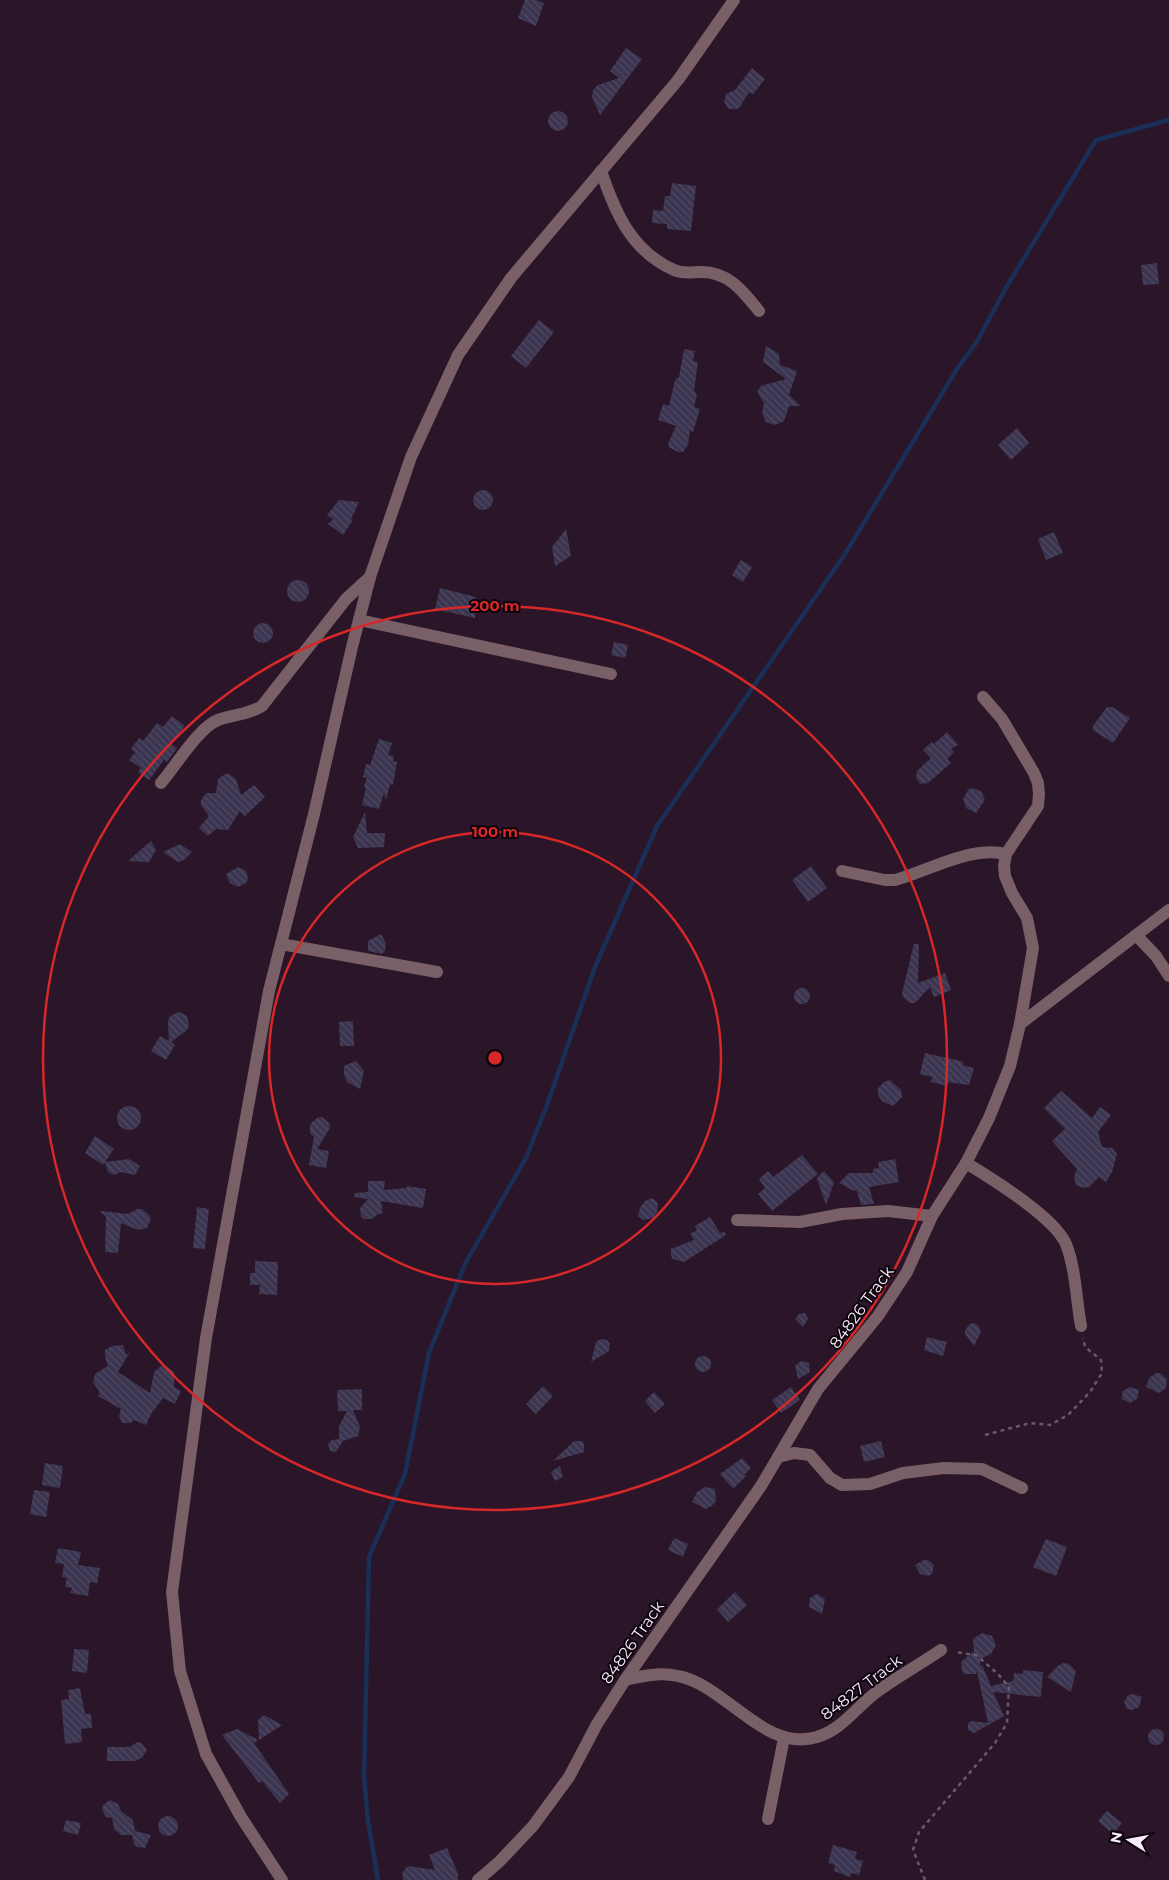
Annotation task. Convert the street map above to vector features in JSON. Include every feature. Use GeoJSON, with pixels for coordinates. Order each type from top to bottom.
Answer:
{"type":"FeatureCollection","features":[{"type":"Feature","properties":{"kind":"street"},"geometry":{"type":"LineString","coordinates":[[282,1880],[241,1817],[206,1754],[180,1671],[172,1592],[206,1338],[268,1000],[281,944],[370,577],[412,457],[458,356],[511,278],[678,80],[734,0]]}},
{"type":"Feature","properties":{"kind":"street"},"geometry":{"type":"LineString","coordinates":[[601,171],[618,218],[630,236],[674,270],[690,273],[709,272],[729,279],[740,286],[759,311]]}},
{"type":"Feature","properties":{"kind":"street"},"geometry":{"type":"LineString","coordinates":[[161,783],[206,728],[218,720],[253,712],[262,706],[346,599],[370,577]]}},
{"type":"Feature","properties":{"kind":"street"},"geometry":{"type":"LineString","coordinates":[[359,620],[611,674]]}},
{"type":"Feature","properties":{"kind":"street"},"geometry":{"type":"LineString","coordinates":[[842,871],[885,880],[895,880],[975,854],[992,851],[1006,854],[1038,806],[1038,783],[1002,719],[983,697]]}},
{"type":"Feature","properties":{"kind":"street","name":"84826 Track"},"geometry":{"type":"LineString","coordinates":[[478,1880],[499,1862],[533,1826],[569,1778],[597,1724],[625,1680],[756,1494],[818,1389],[878,1316],[907,1272],[932,1216],[966,1163],[989,1118],[1010,1066],[1020,1024],[1032,948],[1027,918],[1004,876],[1006,854]]}},
{"type":"Feature","properties":{"kind":"street"},"geometry":{"type":"LineString","coordinates":[[1020,1024],[1169,910]]}},
{"type":"Feature","properties":{"kind":"street"},"geometry":{"type":"LineString","coordinates":[[1136,935],[1156,956],[1169,976]]}},
{"type":"Feature","properties":{"kind":"street"},"geometry":{"type":"LineString","coordinates":[[281,944],[437,972]]}},
{"type":"Feature","properties":{"kind":"street"},"geometry":{"type":"LineString","coordinates":[[966,1163],[1035,1211],[1056,1229],[1065,1242],[1073,1267],[1081,1326]]}},
{"type":"Feature","properties":{"kind":"street"},"geometry":{"type":"LineString","coordinates":[[737,1220],[800,1222],[842,1214],[888,1211],[932,1216]]}},
{"type":"Feature","properties":{"kind":"street"},"geometry":{"type":"LineString","coordinates":[[778,1457],[794,1453],[810,1455],[830,1478],[842,1485],[870,1484],[903,1473],[944,1468],[982,1469],[1022,1488]]}},
{"type":"Feature","properties":{"kind":"street","name":"84827 Track"},"geometry":{"type":"LineString","coordinates":[[625,1680],[648,1675],[679,1676],[702,1685],[769,1731],[784,1738],[810,1739],[830,1732],[884,1687],[941,1650]]}},
{"type":"Feature","properties":{"kind":"street"},"geometry":{"type":"LineString","coordinates":[[768,1819],[784,1738]]}},
{"type":"Feature","properties":{"kind":"path"},"geometry":{"type":"LineString","coordinates":[[985,1435],[1030,1423],[1050,1425],[1068,1416],[1090,1392],[1102,1373],[1100,1360],[1085,1347],[1081,1326]]}},
{"type":"Feature","properties":{"kind":"path"},"geometry":{"type":"LineString","coordinates":[[925,1880],[913,1850],[919,1832],[995,1743],[1007,1723],[1009,1687],[998,1674],[976,1655],[941,1650]]}},
{"type":"Feature","properties":{"kind":"building"},"geometry":{"type":"Polygon","coordinates":[[[525,0],[536,0],[544,3],[536,26],[518,18],[525,0]]]}},
{"type":"Feature","properties":{"kind":"building"},"geometry":{"type":"Polygon","coordinates":[[[626,48],[642,59],[600,115],[592,97],[593,90],[598,85],[619,78],[610,71],[626,48]]]}},
{"type":"Feature","properties":{"kind":"building"},"geometry":{"type":"Polygon","coordinates":[[[752,68],[765,79],[753,94],[749,92],[740,107],[729,109],[724,102],[726,94],[735,90],[752,68]]]}},
{"type":"Feature","properties":{"kind":"building"},"geometry":{"type":"Polygon","coordinates":[[[558,111],[565,114],[568,121],[565,128],[558,131],[551,128],[548,121],[551,114],[558,111]]]}},
{"type":"Feature","properties":{"kind":"building"},"geometry":{"type":"Polygon","coordinates":[[[672,183],[696,186],[691,231],[667,229],[667,224],[652,223],[653,210],[663,211],[665,196],[670,196],[672,183]]]}},
{"type":"Feature","properties":{"kind":"building"},"geometry":{"type":"Polygon","coordinates":[[[1157,263],[1159,284],[1143,285],[1141,265],[1157,263]]]}},
{"type":"Feature","properties":{"kind":"building"},"geometry":{"type":"Polygon","coordinates":[[[539,320],[554,332],[526,368],[511,356],[539,320]]]}},
{"type":"Feature","properties":{"kind":"building"},"geometry":{"type":"Polygon","coordinates":[[[766,346],[779,354],[780,365],[797,371],[789,395],[801,406],[789,406],[784,421],[775,425],[766,422],[762,413],[764,403],[757,392],[761,386],[786,379],[763,362],[766,346]]]}},
{"type":"Feature","properties":{"kind":"building"},"geometry":{"type":"Polygon","coordinates":[[[684,349],[695,351],[693,361],[698,362],[694,391],[697,394],[694,407],[700,409],[693,432],[690,430],[688,445],[683,452],[678,452],[670,448],[668,444],[676,426],[658,420],[663,404],[669,406],[675,380],[679,377],[684,349]]]}},
{"type":"Feature","properties":{"kind":"building"},"geometry":{"type":"Polygon","coordinates":[[[1017,428],[1029,443],[1011,460],[998,445],[1017,428]]]}},
{"type":"Feature","properties":{"kind":"building"},"geometry":{"type":"Polygon","coordinates":[[[483,490],[490,493],[493,500],[490,507],[483,510],[476,507],[473,500],[476,493],[483,490]]]}},
{"type":"Feature","properties":{"kind":"building"},"geometry":{"type":"Polygon","coordinates":[[[339,500],[359,502],[351,519],[353,520],[343,535],[328,524],[333,519],[327,515],[339,500]]]}},
{"type":"Feature","properties":{"kind":"building"},"geometry":{"type":"Polygon","coordinates":[[[566,529],[571,556],[555,566],[552,547],[566,529]]]}},
{"type":"Feature","properties":{"kind":"building"},"geometry":{"type":"Polygon","coordinates":[[[1054,532],[1063,553],[1046,560],[1038,539],[1054,532]]]}},
{"type":"Feature","properties":{"kind":"building"},"geometry":{"type":"Polygon","coordinates":[[[741,560],[752,567],[743,582],[732,575],[741,560]]]}},
{"type":"Feature","properties":{"kind":"building"},"geometry":{"type":"Polygon","coordinates":[[[298,580],[306,583],[309,591],[306,599],[298,602],[290,599],[287,591],[290,583],[298,580]]]}},
{"type":"Feature","properties":{"kind":"building"},"geometry":{"type":"Polygon","coordinates":[[[440,588],[476,597],[475,618],[435,609],[440,588]]]}},
{"type":"Feature","properties":{"kind":"building"},"geometry":{"type":"Polygon","coordinates":[[[259,623],[267,623],[273,629],[273,637],[267,643],[259,643],[253,637],[253,629],[259,623]]]}},
{"type":"Feature","properties":{"kind":"building"},"geometry":{"type":"Polygon","coordinates":[[[614,642],[628,645],[625,658],[611,655],[614,642]]]}},
{"type":"Feature","properties":{"kind":"building"},"geometry":{"type":"Polygon","coordinates":[[[1107,707],[1112,707],[1130,718],[1113,743],[1093,730],[1093,726],[1107,707]]]}},
{"type":"Feature","properties":{"kind":"building"},"geometry":{"type":"Polygon","coordinates":[[[172,716],[185,726],[171,744],[177,748],[167,762],[164,760],[149,780],[138,772],[141,768],[129,760],[135,752],[131,749],[139,738],[143,741],[157,723],[163,727],[172,716]]]}},
{"type":"Feature","properties":{"kind":"building"},"geometry":{"type":"Polygon","coordinates":[[[947,732],[958,745],[951,749],[954,752],[947,759],[951,763],[928,783],[920,784],[916,778],[917,771],[931,758],[923,750],[932,742],[934,744],[947,732]]]}},
{"type":"Feature","properties":{"kind":"building"},"geometry":{"type":"Polygon","coordinates":[[[379,739],[392,743],[388,755],[394,756],[393,761],[397,762],[393,785],[390,784],[386,800],[384,793],[379,809],[362,805],[367,778],[363,777],[366,764],[370,765],[379,739]]]}},
{"type":"Feature","properties":{"kind":"building"},"geometry":{"type":"Polygon","coordinates":[[[225,774],[229,774],[236,779],[241,795],[254,785],[265,797],[245,816],[240,811],[228,830],[216,829],[208,836],[199,828],[209,816],[201,805],[201,800],[206,793],[216,793],[218,779],[225,774]]]}},
{"type":"Feature","properties":{"kind":"building"},"geometry":{"type":"Polygon","coordinates":[[[972,788],[981,791],[985,800],[976,813],[966,808],[963,799],[968,790],[972,788]]]}},
{"type":"Feature","properties":{"kind":"building"},"geometry":{"type":"Polygon","coordinates":[[[365,812],[367,833],[385,833],[384,847],[358,848],[353,837],[365,812]]]}},
{"type":"Feature","properties":{"kind":"building"},"geometry":{"type":"Polygon","coordinates":[[[151,841],[156,850],[149,862],[128,861],[151,841]]]}},
{"type":"Feature","properties":{"kind":"building"},"geometry":{"type":"Polygon","coordinates":[[[180,844],[192,852],[184,860],[178,862],[163,852],[180,844]]]}},
{"type":"Feature","properties":{"kind":"building"},"geometry":{"type":"Polygon","coordinates":[[[811,866],[827,888],[808,902],[792,880],[811,866]]]}},
{"type":"Feature","properties":{"kind":"building"},"geometry":{"type":"Polygon","coordinates":[[[238,867],[246,871],[248,879],[246,883],[238,887],[230,883],[226,874],[238,867]]]}},
{"type":"Feature","properties":{"kind":"building"},"geometry":{"type":"Polygon","coordinates":[[[381,934],[386,943],[385,951],[382,954],[368,951],[368,941],[381,934]]]}},
{"type":"Feature","properties":{"kind":"building"},"geometry":{"type":"Polygon","coordinates":[[[914,944],[919,944],[918,983],[945,973],[951,990],[934,997],[930,987],[915,1003],[910,1003],[903,997],[902,993],[914,944]]]}},
{"type":"Feature","properties":{"kind":"building"},"geometry":{"type":"Polygon","coordinates":[[[802,988],[808,990],[810,996],[808,1002],[802,1004],[796,1002],[794,996],[796,990],[802,988]]]}},
{"type":"Feature","properties":{"kind":"building"},"geometry":{"type":"Polygon","coordinates":[[[179,1012],[187,1016],[189,1025],[187,1030],[171,1042],[175,1045],[166,1060],[151,1051],[160,1036],[169,1041],[168,1021],[170,1016],[179,1012]]]}},
{"type":"Feature","properties":{"kind":"building"},"geometry":{"type":"Polygon","coordinates":[[[353,1021],[354,1046],[340,1046],[339,1022],[353,1021]]]}},
{"type":"Feature","properties":{"kind":"building"},"geometry":{"type":"Polygon","coordinates":[[[925,1053],[963,1062],[963,1065],[974,1068],[969,1085],[948,1082],[947,1086],[931,1082],[932,1077],[920,1074],[925,1053]]]}},
{"type":"Feature","properties":{"kind":"building"},"geometry":{"type":"Polygon","coordinates":[[[356,1061],[364,1071],[360,1089],[347,1082],[344,1074],[344,1066],[356,1061]]]}},
{"type":"Feature","properties":{"kind":"building"},"geometry":{"type":"Polygon","coordinates":[[[890,1080],[901,1090],[902,1097],[893,1106],[882,1101],[878,1095],[878,1088],[884,1082],[890,1080]]]}},
{"type":"Feature","properties":{"kind":"building"},"geometry":{"type":"Polygon","coordinates":[[[1061,1091],[1092,1118],[1100,1107],[1111,1115],[1098,1132],[1102,1147],[1112,1148],[1117,1154],[1112,1172],[1106,1182],[1099,1177],[1089,1187],[1084,1188],[1076,1185],[1074,1176],[1077,1169],[1052,1141],[1065,1129],[1044,1108],[1061,1091]]]}},
{"type":"Feature","properties":{"kind":"building"},"geometry":{"type":"Polygon","coordinates":[[[129,1106],[137,1110],[141,1118],[137,1126],[129,1130],[121,1126],[117,1118],[121,1110],[129,1106]]]}},
{"type":"Feature","properties":{"kind":"building"},"geometry":{"type":"Polygon","coordinates":[[[322,1117],[329,1123],[330,1128],[317,1149],[329,1151],[326,1168],[309,1165],[314,1137],[310,1133],[310,1124],[317,1118],[322,1117]]]}},
{"type":"Feature","properties":{"kind":"building"},"geometry":{"type":"Polygon","coordinates":[[[95,1136],[114,1149],[103,1165],[85,1153],[95,1136]]]}},
{"type":"Feature","properties":{"kind":"building"},"geometry":{"type":"Polygon","coordinates":[[[802,1155],[818,1174],[772,1211],[758,1194],[765,1188],[759,1179],[768,1171],[773,1177],[802,1155]]]}},
{"type":"Feature","properties":{"kind":"building"},"geometry":{"type":"Polygon","coordinates":[[[129,1159],[140,1166],[135,1175],[121,1172],[114,1175],[108,1172],[105,1162],[129,1159]]]}},
{"type":"Feature","properties":{"kind":"building"},"geometry":{"type":"Polygon","coordinates":[[[895,1159],[899,1182],[869,1187],[874,1204],[861,1205],[857,1191],[839,1183],[849,1173],[873,1173],[873,1169],[879,1168],[878,1162],[895,1159]]]}},
{"type":"Feature","properties":{"kind":"building"},"geometry":{"type":"Polygon","coordinates":[[[824,1171],[834,1182],[826,1205],[817,1178],[824,1171]]]}},
{"type":"Feature","properties":{"kind":"building"},"geometry":{"type":"Polygon","coordinates":[[[368,1181],[385,1181],[384,1190],[407,1188],[407,1186],[426,1189],[423,1208],[381,1201],[383,1213],[378,1214],[372,1219],[364,1219],[361,1216],[360,1208],[368,1199],[354,1197],[355,1193],[368,1192],[368,1181]]]}},
{"type":"Feature","properties":{"kind":"building"},"geometry":{"type":"Polygon","coordinates":[[[652,1198],[658,1203],[657,1212],[653,1218],[643,1220],[638,1216],[640,1208],[645,1201],[652,1198]]]}},
{"type":"Feature","properties":{"kind":"building"},"geometry":{"type":"Polygon","coordinates":[[[197,1207],[209,1209],[205,1249],[193,1248],[197,1207]]]}},
{"type":"Feature","properties":{"kind":"building"},"geometry":{"type":"Polygon","coordinates":[[[137,1209],[142,1209],[149,1215],[151,1219],[147,1228],[138,1230],[121,1223],[118,1253],[105,1252],[106,1216],[101,1211],[128,1214],[137,1209]]]}},
{"type":"Feature","properties":{"kind":"building"},"geometry":{"type":"Polygon","coordinates":[[[710,1217],[720,1233],[725,1232],[726,1235],[684,1262],[673,1259],[671,1249],[694,1240],[690,1234],[697,1230],[695,1226],[710,1217]]]}},
{"type":"Feature","properties":{"kind":"building"},"geometry":{"type":"Polygon","coordinates":[[[255,1261],[278,1262],[277,1295],[259,1294],[260,1285],[250,1285],[250,1273],[255,1273],[255,1261]]]}},
{"type":"Feature","properties":{"kind":"building"},"geometry":{"type":"Polygon","coordinates":[[[805,1313],[808,1319],[803,1327],[795,1319],[799,1314],[805,1313]]]}},
{"type":"Feature","properties":{"kind":"building"},"geometry":{"type":"Polygon","coordinates":[[[970,1324],[978,1325],[981,1332],[974,1346],[965,1334],[965,1330],[970,1324]]]}},
{"type":"Feature","properties":{"kind":"building"},"geometry":{"type":"Polygon","coordinates":[[[927,1337],[947,1342],[943,1356],[924,1350],[927,1337]]]}},
{"type":"Feature","properties":{"kind":"building"},"geometry":{"type":"Polygon","coordinates":[[[601,1339],[607,1340],[610,1344],[609,1351],[591,1362],[596,1342],[601,1339]]]}},
{"type":"Feature","properties":{"kind":"building"},"geometry":{"type":"Polygon","coordinates":[[[123,1345],[126,1355],[130,1352],[118,1372],[150,1393],[154,1372],[161,1366],[166,1366],[174,1372],[174,1387],[181,1391],[175,1404],[163,1398],[151,1414],[146,1425],[134,1420],[130,1423],[122,1423],[119,1416],[121,1409],[98,1396],[100,1393],[93,1382],[95,1374],[108,1366],[105,1350],[112,1346],[123,1345]]]}},
{"type":"Feature","properties":{"kind":"building"},"geometry":{"type":"Polygon","coordinates":[[[703,1356],[711,1364],[703,1372],[695,1364],[703,1356]]]}},
{"type":"Feature","properties":{"kind":"building"},"geometry":{"type":"Polygon","coordinates":[[[801,1361],[809,1363],[810,1372],[798,1379],[795,1366],[801,1361]]]}},
{"type":"Feature","properties":{"kind":"building"},"geometry":{"type":"Polygon","coordinates":[[[1156,1373],[1160,1373],[1167,1379],[1166,1388],[1159,1393],[1146,1387],[1149,1378],[1156,1373]]]}},
{"type":"Feature","properties":{"kind":"building"},"geometry":{"type":"Polygon","coordinates":[[[543,1386],[553,1396],[536,1414],[526,1404],[543,1386]]]}},
{"type":"Feature","properties":{"kind":"building"},"geometry":{"type":"Polygon","coordinates":[[[791,1387],[800,1400],[781,1413],[772,1400],[791,1387]]]}},
{"type":"Feature","properties":{"kind":"building"},"geometry":{"type":"Polygon","coordinates":[[[1130,1387],[1139,1390],[1137,1399],[1130,1403],[1122,1399],[1122,1395],[1123,1391],[1130,1387]]]}},
{"type":"Feature","properties":{"kind":"building"},"geometry":{"type":"Polygon","coordinates":[[[362,1389],[362,1410],[353,1410],[360,1427],[358,1436],[343,1441],[336,1452],[330,1451],[328,1444],[332,1440],[339,1439],[339,1426],[347,1411],[338,1411],[337,1390],[362,1389]]]}},
{"type":"Feature","properties":{"kind":"building"},"geometry":{"type":"Polygon","coordinates":[[[654,1392],[665,1404],[655,1413],[645,1401],[654,1392]]]}},
{"type":"Feature","properties":{"kind":"building"},"geometry":{"type":"Polygon","coordinates":[[[574,1441],[582,1441],[584,1452],[553,1461],[574,1441]]]}},
{"type":"Feature","properties":{"kind":"building"},"geometry":{"type":"Polygon","coordinates":[[[881,1441],[885,1457],[864,1462],[860,1446],[881,1441]]]}},
{"type":"Feature","properties":{"kind":"building"},"geometry":{"type":"Polygon","coordinates":[[[742,1458],[751,1468],[733,1489],[720,1474],[742,1458]]]}},
{"type":"Feature","properties":{"kind":"building"},"geometry":{"type":"Polygon","coordinates":[[[45,1463],[63,1466],[60,1488],[42,1485],[45,1463]]]}},
{"type":"Feature","properties":{"kind":"building"},"geometry":{"type":"Polygon","coordinates":[[[560,1466],[563,1477],[555,1481],[551,1472],[560,1466]]]}},
{"type":"Feature","properties":{"kind":"building"},"geometry":{"type":"Polygon","coordinates":[[[705,1487],[715,1489],[716,1500],[714,1504],[706,1509],[692,1502],[697,1492],[705,1487]]]}},
{"type":"Feature","properties":{"kind":"building"},"geometry":{"type":"Polygon","coordinates":[[[34,1490],[50,1492],[46,1517],[30,1514],[34,1490]]]}},
{"type":"Feature","properties":{"kind":"building"},"geometry":{"type":"Polygon","coordinates":[[[674,1538],[688,1544],[683,1557],[668,1550],[674,1538]]]}},
{"type":"Feature","properties":{"kind":"building"},"geometry":{"type":"Polygon","coordinates":[[[1046,1539],[1067,1547],[1056,1576],[1033,1567],[1046,1539]]]}},
{"type":"Feature","properties":{"kind":"building"},"geometry":{"type":"Polygon","coordinates":[[[58,1548],[81,1552],[78,1565],[100,1568],[97,1583],[90,1582],[88,1596],[70,1593],[72,1588],[65,1587],[67,1578],[62,1577],[64,1564],[55,1563],[58,1548]]]}},
{"type":"Feature","properties":{"kind":"building"},"geometry":{"type":"Polygon","coordinates":[[[928,1560],[934,1565],[932,1574],[928,1576],[920,1574],[915,1565],[928,1560]]]}},
{"type":"Feature","properties":{"kind":"building"},"geometry":{"type":"Polygon","coordinates":[[[735,1592],[747,1605],[728,1622],[717,1609],[735,1592]]]}},
{"type":"Feature","properties":{"kind":"building"},"geometry":{"type":"Polygon","coordinates":[[[817,1594],[825,1599],[822,1614],[809,1607],[810,1598],[817,1594]]]}},
{"type":"Feature","properties":{"kind":"building"},"geometry":{"type":"Polygon","coordinates":[[[982,1633],[992,1636],[996,1645],[991,1654],[980,1659],[980,1666],[982,1665],[991,1686],[1013,1681],[1014,1673],[1023,1674],[1023,1670],[1043,1672],[1041,1697],[993,1692],[1004,1716],[974,1733],[968,1730],[968,1723],[972,1721],[988,1723],[977,1671],[976,1674],[965,1674],[962,1671],[961,1662],[974,1651],[973,1639],[982,1633]]]}},
{"type":"Feature","properties":{"kind":"building"},"geometry":{"type":"Polygon","coordinates":[[[74,1649],[89,1650],[87,1673],[72,1671],[74,1649]]]}},
{"type":"Feature","properties":{"kind":"building"},"geometry":{"type":"Polygon","coordinates":[[[1069,1664],[1076,1671],[1071,1692],[1047,1677],[1059,1665],[1069,1664]]]}},
{"type":"Feature","properties":{"kind":"building"},"geometry":{"type":"Polygon","coordinates":[[[80,1688],[85,1714],[91,1714],[92,1728],[81,1729],[82,1742],[65,1744],[61,1700],[69,1699],[68,1690],[80,1688]]]}},
{"type":"Feature","properties":{"kind":"building"},"geometry":{"type":"Polygon","coordinates":[[[1133,1694],[1142,1697],[1139,1707],[1132,1710],[1127,1709],[1124,1702],[1128,1695],[1133,1694]]]}},
{"type":"Feature","properties":{"kind":"building"},"geometry":{"type":"Polygon","coordinates":[[[264,1715],[282,1725],[259,1740],[258,1720],[264,1715]]]}},
{"type":"Feature","properties":{"kind":"building"},"geometry":{"type":"Polygon","coordinates":[[[237,1729],[258,1740],[254,1743],[289,1794],[280,1803],[262,1781],[259,1783],[222,1735],[237,1729]]]}},
{"type":"Feature","properties":{"kind":"building"},"geometry":{"type":"Polygon","coordinates":[[[1156,1729],[1162,1731],[1164,1737],[1162,1743],[1156,1745],[1150,1743],[1148,1737],[1150,1731],[1156,1729]]]}},
{"type":"Feature","properties":{"kind":"building"},"geometry":{"type":"Polygon","coordinates":[[[137,1742],[142,1743],[147,1750],[142,1758],[135,1761],[107,1761],[107,1747],[130,1747],[137,1742]]]}},
{"type":"Feature","properties":{"kind":"building"},"geometry":{"type":"Polygon","coordinates":[[[110,1800],[118,1804],[121,1811],[133,1820],[135,1831],[151,1835],[145,1848],[137,1847],[134,1844],[132,1835],[121,1835],[114,1829],[112,1818],[106,1817],[102,1809],[103,1805],[110,1800]]]}},
{"type":"Feature","properties":{"kind":"building"},"geometry":{"type":"Polygon","coordinates":[[[1107,1811],[1122,1823],[1113,1834],[1098,1821],[1107,1811]]]}},
{"type":"Feature","properties":{"kind":"building"},"geometry":{"type":"Polygon","coordinates":[[[168,1816],[175,1819],[178,1826],[175,1833],[168,1836],[161,1833],[158,1826],[161,1819],[168,1816]]]}},
{"type":"Feature","properties":{"kind":"building"},"geometry":{"type":"Polygon","coordinates":[[[66,1820],[81,1823],[78,1835],[63,1831],[66,1820]]]}},
{"type":"Feature","properties":{"kind":"building"},"geometry":{"type":"Polygon","coordinates":[[[833,1845],[857,1852],[855,1859],[863,1861],[859,1875],[851,1873],[850,1877],[834,1871],[835,1865],[828,1863],[833,1845]]]}},
{"type":"Feature","properties":{"kind":"building"},"geometry":{"type":"Polygon","coordinates":[[[447,1848],[458,1874],[458,1880],[403,1880],[402,1873],[408,1866],[435,1870],[429,1855],[447,1848]]]}},
{"type":"Feature","properties":{"kind":"waterway"},"geometry":{"type":"LineString","coordinates":[[378,1880],[368,1821],[364,1777],[369,1557],[405,1474],[429,1353],[465,1264],[526,1158],[547,1105],[595,967],[657,826],[845,554],[957,369],[976,343],[1007,286],[1096,140],[1169,120]]}}]}
